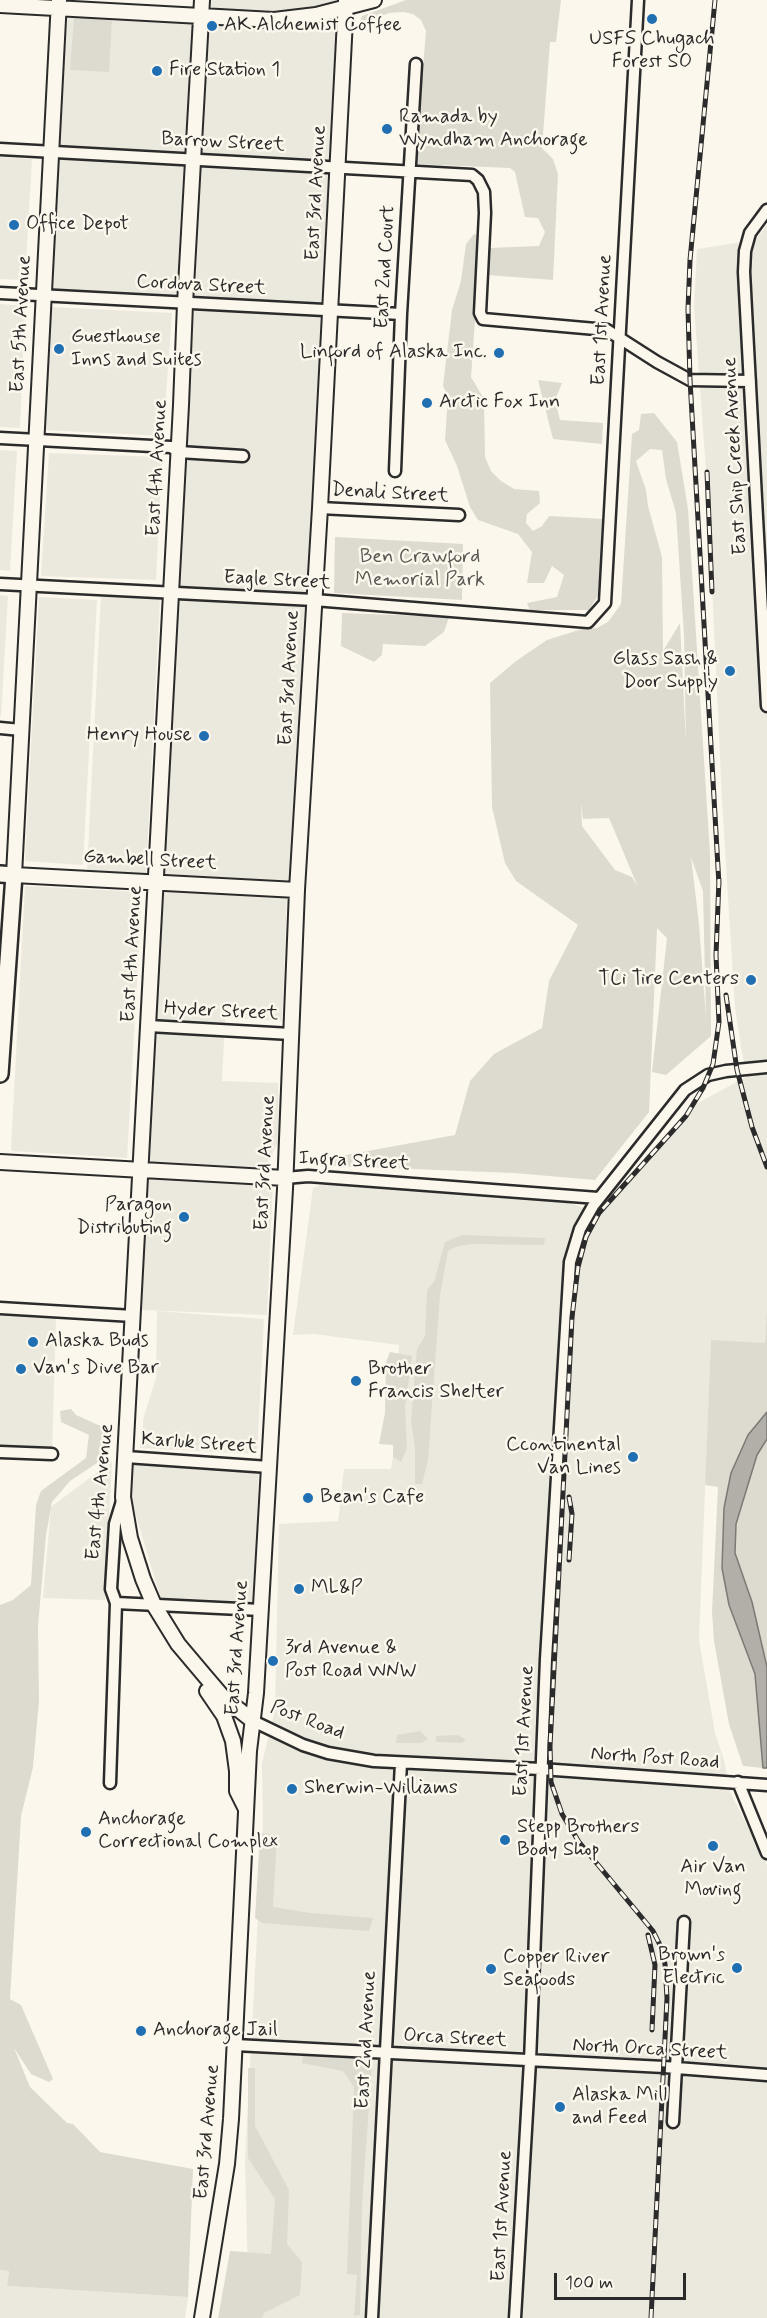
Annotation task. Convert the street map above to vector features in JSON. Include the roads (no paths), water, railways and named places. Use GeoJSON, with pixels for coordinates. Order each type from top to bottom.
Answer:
{"type":"FeatureCollection","features":[{"type":"Feature","properties":{"kind":"highway","name":"East 5th Avenue"},"geometry":{"type":"LineString","coordinates":[[0,1074],[7,874]]}},
{"type":"Feature","properties":{"kind":"main road","name":"East 4th Avenue"},"geometry":{"type":"LineString","coordinates":[[123,1497],[157,883],[170,593],[179,452],[184,304],[202,0]]}},
{"type":"Feature","properties":{"kind":"main road"},"geometry":{"type":"LineString","coordinates":[[0,6],[59,4],[201,17],[274,20],[301,18],[346,4],[374,0]]}},
{"type":"Feature","properties":{"kind":"main road","name":"East 5th Avenue"},"geometry":{"type":"LineString","coordinates":[[7,874],[21,730],[59,4]]}},
{"type":"Feature","properties":{"kind":"main road","name":"East 3rd Avenue"},"geometry":{"type":"LineString","coordinates":[[202,2318],[227,2164],[235,2045],[249,1751],[261,1610],[285,1178],[297,890],[320,508],[346,4]]}},
{"type":"Feature","properties":{"kind":"main road","name":"Gambell Street"},"geometry":{"type":"LineString","coordinates":[[7,874],[297,890]]}},
{"type":"Feature","properties":{"kind":"main road"},"geometry":{"type":"LineString","coordinates":[[254,1176],[275,1170],[278,1166],[280,1152],[286,1142]]}},
{"type":"Feature","properties":{"kind":"main road","name":"Ingra Street"},"geometry":{"type":"LineString","coordinates":[[0,1162],[254,1176],[262,1179],[285,1178]]}},
{"type":"Feature","properties":{"kind":"main road","name":"Post Road"},"geometry":{"type":"LineString","coordinates":[[123,1497],[130,1538],[154,1605],[178,1644],[191,1660],[223,1697],[253,1721]]}},
{"type":"Feature","properties":{"kind":"main road"},"geometry":{"type":"LineString","coordinates":[[154,1605],[174,1645],[224,1716],[233,1741],[237,1791],[246,1809]]}},
{"type":"Feature","properties":{"kind":"street","name":"East 1st Avenue"},"geometry":{"type":"LineString","coordinates":[[588,622],[605,603],[638,0]]}},
{"type":"Feature","properties":{"kind":"street","name":"East 2nd Court"},"geometry":{"type":"LineString","coordinates":[[395,471],[401,314],[416,64]]}},
{"type":"Feature","properties":{"kind":"street","name":"Barrow Street"},"geometry":{"type":"LineString","coordinates":[[0,149],[472,175],[478,180],[484,192],[480,312],[483,319],[595,327],[620,336]]}},
{"type":"Feature","properties":{"kind":"street","name":"East Ship Creek Avenue"},"geometry":{"type":"LineString","coordinates":[[767,210],[750,232],[745,251],[767,706]]}},
{"type":"Feature","properties":{"kind":"street","name":"Cordova Street"},"geometry":{"type":"LineString","coordinates":[[0,293],[401,314]]}},
{"type":"Feature","properties":{"kind":"street"},"geometry":{"type":"LineString","coordinates":[[620,336],[657,362],[690,381],[750,381]]}},
{"type":"Feature","properties":{"kind":"street"},"geometry":{"type":"LineString","coordinates":[[0,438],[171,447],[179,452],[243,456]]}},
{"type":"Feature","properties":{"kind":"street","name":"Denali Street"},"geometry":{"type":"LineString","coordinates":[[320,508],[459,515]]}},
{"type":"Feature","properties":{"kind":"street","name":"Eagle Street"},"geometry":{"type":"LineString","coordinates":[[0,584],[314,600],[588,622]]}},
{"type":"Feature","properties":{"kind":"street"},"geometry":{"type":"LineString","coordinates":[[0,728],[21,730]]}},
{"type":"Feature","properties":{"kind":"street","name":"Hyder Street"},"geometry":{"type":"LineString","coordinates":[[149,1026],[291,1034]]}},
{"type":"Feature","properties":{"kind":"street","name":"East 1st Avenue"},"geometry":{"type":"LineString","coordinates":[[515,2318],[530,2061],[541,1770],[570,1262],[575,1242],[586,1216],[598,1198],[692,1084],[708,1075],[767,1067]]}},
{"type":"Feature","properties":{"kind":"street","name":"Ingra Street"},"geometry":{"type":"LineString","coordinates":[[285,1178],[308,1176],[598,1198]]}},
{"type":"Feature","properties":{"kind":"street"},"geometry":{"type":"LineString","coordinates":[[0,1308],[133,1316]]}},
{"type":"Feature","properties":{"kind":"street"},"geometry":{"type":"LineString","coordinates":[[0,1452],[52,1454]]}},
{"type":"Feature","properties":{"kind":"street","name":"Karluk Street"},"geometry":{"type":"LineString","coordinates":[[126,1457],[269,1467]]}},
{"type":"Feature","properties":{"kind":"street","name":"East 4th Avenue"},"geometry":{"type":"LineString","coordinates":[[110,1783],[116,1603],[111,1589],[115,1524],[123,1497]]}},
{"type":"Feature","properties":{"kind":"street"},"geometry":{"type":"LineString","coordinates":[[116,1603],[261,1610]]}},
{"type":"Feature","properties":{"kind":"street","name":"Post Road"},"geometry":{"type":"LineString","coordinates":[[253,1721],[303,1745],[352,1758],[401,1763],[541,1770]]}},
{"type":"Feature","properties":{"kind":"street","name":"East 2nd Avenue"},"geometry":{"type":"LineString","coordinates":[[372,2318],[384,2053],[401,1763]]}},
{"type":"Feature","properties":{"kind":"street","name":"North Post Road"},"geometry":{"type":"LineString","coordinates":[[541,1770],[767,1785]]}},
{"type":"Feature","properties":{"kind":"street"},"geometry":{"type":"LineString","coordinates":[[738,1782],[767,1853]]}},
{"type":"Feature","properties":{"kind":"street"},"geometry":{"type":"LineString","coordinates":[[673,2122],[684,1922]]}},
{"type":"Feature","properties":{"kind":"street","name":"Orca Street"},"geometry":{"type":"LineString","coordinates":[[235,2045],[530,2061]]}},
{"type":"Feature","properties":{"kind":"street","name":"North Orca Street"},"geometry":{"type":"LineString","coordinates":[[530,2061],[767,2075]]}},
{"type":"Feature","properties":{"kind":"railway"},"geometry":{"type":"LineString","coordinates":[[715,0],[690,260],[688,309],[690,380],[719,885]]}},
{"type":"Feature","properties":{"kind":"railway"},"geometry":{"type":"LineString","coordinates":[[707,472],[712,592]]}},
{"type":"Feature","properties":{"kind":"railway"},"geometry":{"type":"LineString","coordinates":[[651,2318],[667,1998],[665,1964],[661,1947],[653,1931],[579,1842],[562,1814],[551,1782],[550,1746],[572,1317],[578,1267],[586,1237],[599,1213],[686,1116],[703,1088],[713,1064],[719,1022],[716,955],[719,879]]}},
{"type":"Feature","properties":{"kind":"railway"},"geometry":{"type":"LineString","coordinates":[[726,995],[737,1070],[752,1127],[767,1167]]}},
{"type":"Feature","properties":{"kind":"railway"},"geometry":{"type":"LineString","coordinates":[[569,1497],[572,1514],[569,1560]]}},
{"type":"Feature","properties":{"kind":"railway"},"geometry":{"type":"LineString","coordinates":[[648,1935],[655,1965],[652,2030]]}},
{"type":"Feature","properties":{"kind":"place","name":"USFS Chugach Forest SO"},"geometry":{"type":"Point","coordinates":[652,19]}},
{"type":"Feature","properties":{"kind":"place","name":"AK Alchemist Coffee"},"geometry":{"type":"Point","coordinates":[212,26]}},
{"type":"Feature","properties":{"kind":"place","name":"Fire Station 1"},"geometry":{"type":"Point","coordinates":[157,71]}},
{"type":"Feature","properties":{"kind":"place","name":"Ramada by Wyndham Anchorage"},"geometry":{"type":"Point","coordinates":[387,129]}},
{"type":"Feature","properties":{"kind":"place","name":"Office Depot"},"geometry":{"type":"Point","coordinates":[14,225]}},
{"type":"Feature","properties":{"kind":"place","name":"Guesthouse Inns and Suites"},"geometry":{"type":"Point","coordinates":[59,349]}},
{"type":"Feature","properties":{"kind":"place","name":"Linford of Alaska Inc."},"geometry":{"type":"Point","coordinates":[499,353]}},
{"type":"Feature","properties":{"kind":"place","name":"Arctic Fox Inn"},"geometry":{"type":"Point","coordinates":[427,403]}},
{"type":"Feature","properties":{"kind":"place","name":"Glass Sash & Door Supply"},"geometry":{"type":"Point","coordinates":[730,671]}},
{"type":"Feature","properties":{"kind":"place","name":"Henry House"},"geometry":{"type":"Point","coordinates":[204,736]}},
{"type":"Feature","properties":{"kind":"place","name":"TCi Tire Centers"},"geometry":{"type":"Point","coordinates":[751,980]}},
{"type":"Feature","properties":{"kind":"place","name":"Paragon Distributing"},"geometry":{"type":"Point","coordinates":[184,1217]}},
{"type":"Feature","properties":{"kind":"place","name":"Alaska Buds"},"geometry":{"type":"Point","coordinates":[33,1342]}},
{"type":"Feature","properties":{"kind":"place","name":"Van's Dive Bar"},"geometry":{"type":"Point","coordinates":[21,1369]}},
{"type":"Feature","properties":{"kind":"place","name":"Brother Francis Shelter"},"geometry":{"type":"Point","coordinates":[356,1381]}},
{"type":"Feature","properties":{"kind":"place","name":"Ccontinental Van Lines"},"geometry":{"type":"Point","coordinates":[633,1457]}},
{"type":"Feature","properties":{"kind":"place","name":"Bean's Cafe"},"geometry":{"type":"Point","coordinates":[308,1498]}},
{"type":"Feature","properties":{"kind":"place","name":"ML&P"},"geometry":{"type":"Point","coordinates":[299,1589]}},
{"type":"Feature","properties":{"kind":"place","name":"3rd Avenue & Post Road WNW"},"geometry":{"type":"Point","coordinates":[273,1661]}},
{"type":"Feature","properties":{"kind":"place","name":"Sherwin-Williams"},"geometry":{"type":"Point","coordinates":[292,1789]}},
{"type":"Feature","properties":{"kind":"place","name":"Anchorage Correctional Complex"},"geometry":{"type":"Point","coordinates":[86,1832]}},
{"type":"Feature","properties":{"kind":"place","name":"Stepp Brothers Body Shop"},"geometry":{"type":"Point","coordinates":[505,1840]}},
{"type":"Feature","properties":{"kind":"place","name":"Air Van Moving"},"geometry":{"type":"Point","coordinates":[713,1846]}},
{"type":"Feature","properties":{"kind":"place","name":"Brown's Electric"},"geometry":{"type":"Point","coordinates":[737,1968]}},
{"type":"Feature","properties":{"kind":"place","name":"Copper River Seafoods"},"geometry":{"type":"Point","coordinates":[491,1969]}},
{"type":"Feature","properties":{"kind":"place","name":"Anchorage Jail"},"geometry":{"type":"Point","coordinates":[141,2031]}},
{"type":"Feature","properties":{"kind":"place","name":"Alaska Mill and Feed"},"geometry":{"type":"Point","coordinates":[560,2107]}},
{"type":"Feature","properties":{"kind":"park label","name":"Ben Crawford Memorial Park"},"geometry":{"type":"Point","coordinates":[420,570]}}]}
